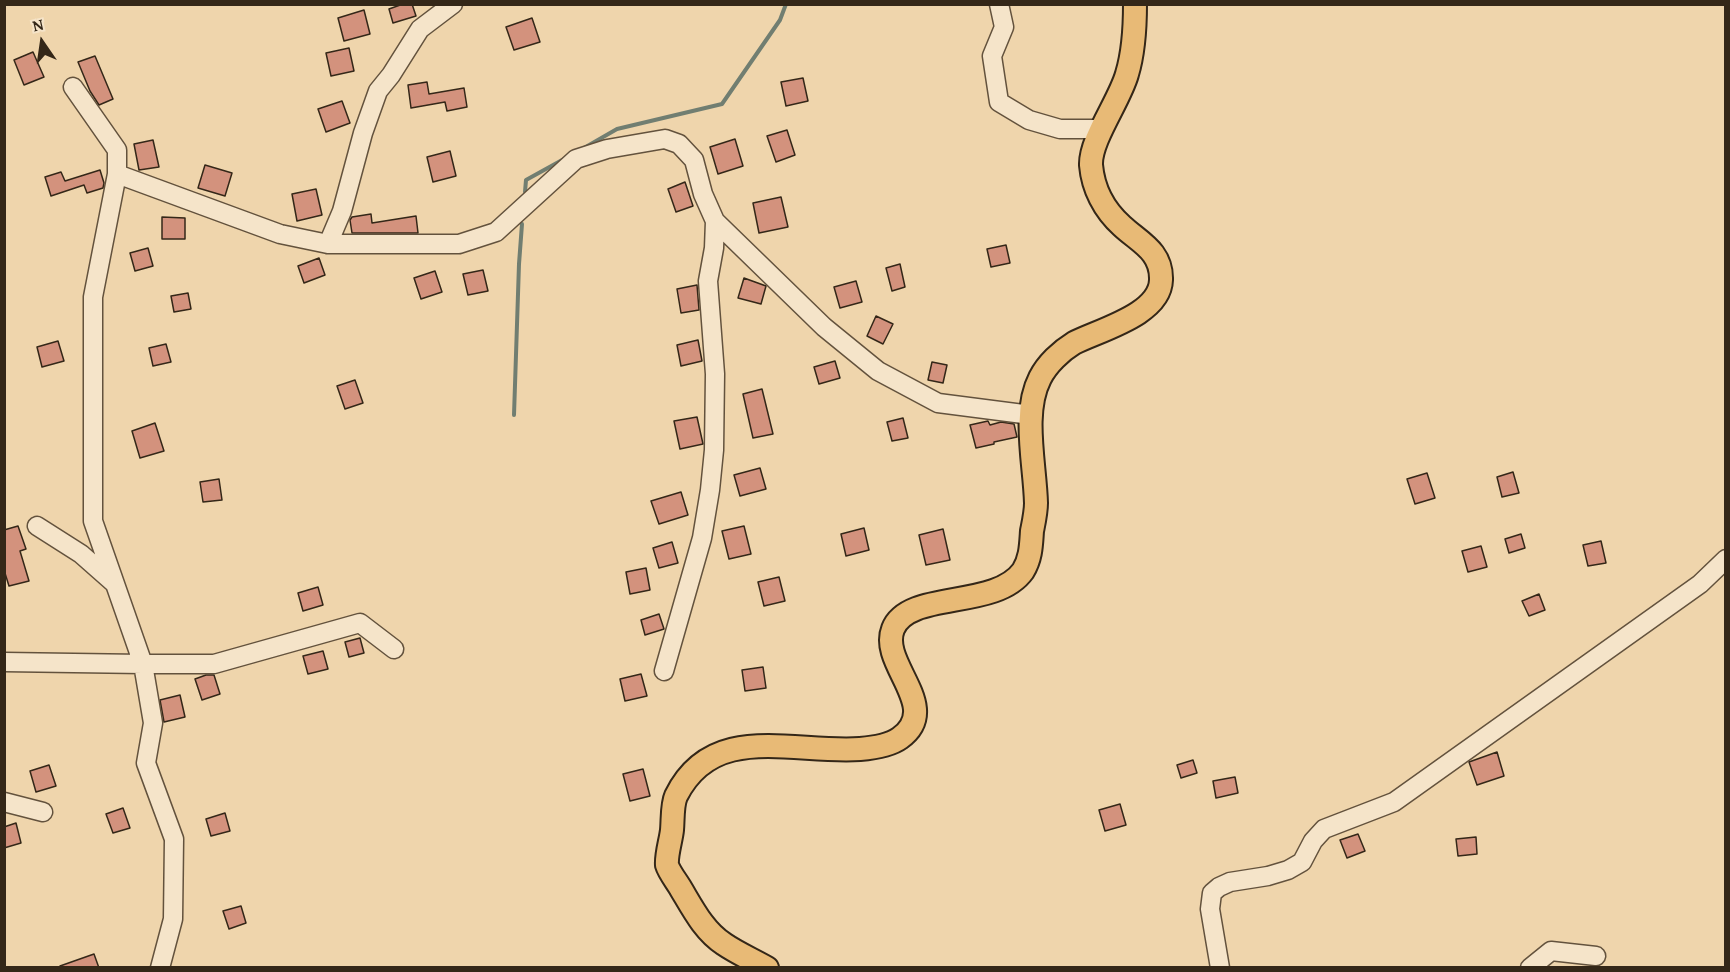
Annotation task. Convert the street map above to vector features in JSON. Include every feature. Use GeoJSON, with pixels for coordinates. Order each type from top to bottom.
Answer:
{"type":"FeatureCollection","features":[{"type":"Feature","properties":{"kind":"main road"},"geometry":{"type":"LineString","coordinates":[[767,968],[722,943],[698,918],[667,866],[674,798],[696,767],[720,753],[741,747],[751,745],[840,750],[873,748],[899,739],[914,722],[915,704],[896,663],[892,643],[892,630],[901,617],[917,608],[976,596],[1005,587],[1021,573],[1030,558],[1036,506],[1031,415],[1036,387],[1045,368],[1070,345],[1143,310],[1155,298],[1161,279],[1152,250],[1121,226],[1105,208],[1095,187],[1091,162],[1094,148],[1127,75],[1134,42],[1135,4]]}},
{"type":"Feature","properties":{"kind":"street"},"geometry":{"type":"LineString","coordinates":[[328,244],[342,211],[363,134],[378,92],[420,29],[453,4]]}},
{"type":"Feature","properties":{"kind":"street"},"geometry":{"type":"LineString","coordinates":[[999,4],[1004,27],[992,56],[999,102],[1029,120],[1060,129],[1103,129]]}},
{"type":"Feature","properties":{"kind":"street"},"geometry":{"type":"LineString","coordinates":[[73,87],[117,150],[117,174],[93,297],[93,521],[143,664],[153,723],[146,763],[174,839],[173,919],[160,968]]}},
{"type":"Feature","properties":{"kind":"street"},"geometry":{"type":"LineString","coordinates":[[117,174],[280,234],[328,244],[459,244],[496,232],[576,159],[607,149],[665,139],[679,144],[694,160],[703,195],[715,221],[824,327],[878,371],[938,403],[1031,415]]}},
{"type":"Feature","properties":{"kind":"street"},"geometry":{"type":"LineString","coordinates":[[664,671],[702,538],[710,490],[714,450],[716,374],[708,281],[714,248],[715,221]]}},
{"type":"Feature","properties":{"kind":"street"},"geometry":{"type":"LineString","coordinates":[[37,526],[81,554],[116,585]]}},
{"type":"Feature","properties":{"kind":"street"},"geometry":{"type":"LineString","coordinates":[[1220,968],[1210,909],[1212,893],[1219,887],[1230,882],[1278,873],[1302,862],[1313,841],[1324,829],[1394,802],[1700,584],[1725,559]]}},
{"type":"Feature","properties":{"kind":"street"},"geometry":{"type":"LineString","coordinates":[[4,662],[214,664],[360,622],[394,650]]}},
{"type":"Feature","properties":{"kind":"street"},"geometry":{"type":"LineString","coordinates":[[4,802],[43,812]]}},
{"type":"Feature","properties":{"kind":"street"},"geometry":{"type":"LineString","coordinates":[[1530,968],[1551,951],[1596,956]]}},
{"type":"Feature","properties":{"kind":"building"},"geometry":{"type":"Polygon","coordinates":[[[403,4],[412,4],[416,16],[393,23],[389,9],[403,4]]]}},
{"type":"Feature","properties":{"kind":"building"},"geometry":{"type":"Polygon","coordinates":[[[364,10],[370,34],[344,41],[338,18],[364,10]]]}},
{"type":"Feature","properties":{"kind":"building"},"geometry":{"type":"Polygon","coordinates":[[[532,18],[540,42],[514,50],[506,27],[532,18]]]}},
{"type":"Feature","properties":{"kind":"building"},"geometry":{"type":"Polygon","coordinates":[[[349,48],[354,71],[331,76],[326,53],[349,48]]]}},
{"type":"Feature","properties":{"kind":"building"},"geometry":{"type":"Polygon","coordinates":[[[33,52],[44,77],[24,85],[14,60],[33,52]]]}},
{"type":"Feature","properties":{"kind":"building"},"geometry":{"type":"Polygon","coordinates":[[[95,56],[113,99],[99,105],[90,91],[78,62],[95,56]]]}},
{"type":"Feature","properties":{"kind":"building"},"geometry":{"type":"Polygon","coordinates":[[[803,78],[808,101],[786,106],[781,82],[803,78]]]}},
{"type":"Feature","properties":{"kind":"building"},"geometry":{"type":"Polygon","coordinates":[[[427,82],[429,94],[464,88],[467,107],[447,111],[445,102],[411,108],[408,85],[427,82]]]}},
{"type":"Feature","properties":{"kind":"building"},"geometry":{"type":"Polygon","coordinates":[[[342,101],[350,123],[326,132],[318,109],[342,101]]]}},
{"type":"Feature","properties":{"kind":"building"},"geometry":{"type":"Polygon","coordinates":[[[787,130],[795,155],[776,162],[767,136],[787,130]]]}},
{"type":"Feature","properties":{"kind":"building"},"geometry":{"type":"Polygon","coordinates":[[[735,139],[743,166],[718,174],[710,147],[735,139]]]}},
{"type":"Feature","properties":{"kind":"building"},"geometry":{"type":"Polygon","coordinates":[[[153,140],[159,167],[139,170],[134,144],[153,140]]]}},
{"type":"Feature","properties":{"kind":"building"},"geometry":{"type":"Polygon","coordinates":[[[450,151],[456,176],[433,182],[427,157],[450,151]]]}},
{"type":"Feature","properties":{"kind":"building"},"geometry":{"type":"Polygon","coordinates":[[[205,165],[232,173],[225,196],[198,188],[205,165]]]}},
{"type":"Feature","properties":{"kind":"building"},"geometry":{"type":"Polygon","coordinates":[[[100,170],[104,183],[103,188],[87,193],[84,185],[51,196],[45,177],[61,172],[65,181],[100,170]]]}},
{"type":"Feature","properties":{"kind":"building"},"geometry":{"type":"Polygon","coordinates":[[[685,182],[693,206],[676,212],[668,189],[685,182]]]}},
{"type":"Feature","properties":{"kind":"building"},"geometry":{"type":"Polygon","coordinates":[[[316,189],[322,215],[297,221],[292,194],[316,189]]]}},
{"type":"Feature","properties":{"kind":"building"},"geometry":{"type":"Polygon","coordinates":[[[781,197],[788,227],[759,233],[753,203],[781,197]]]}},
{"type":"Feature","properties":{"kind":"building"},"geometry":{"type":"Polygon","coordinates":[[[371,214],[372,223],[416,216],[418,233],[352,233],[350,220],[352,217],[371,214]]]}},
{"type":"Feature","properties":{"kind":"building"},"geometry":{"type":"Polygon","coordinates":[[[162,217],[185,218],[185,239],[162,239],[162,217]]]}},
{"type":"Feature","properties":{"kind":"building"},"geometry":{"type":"Polygon","coordinates":[[[1006,245],[1010,263],[991,267],[987,249],[1006,245]]]}},
{"type":"Feature","properties":{"kind":"building"},"geometry":{"type":"Polygon","coordinates":[[[148,248],[153,266],[135,271],[130,253],[148,248]]]}},
{"type":"Feature","properties":{"kind":"building"},"geometry":{"type":"Polygon","coordinates":[[[319,258],[325,275],[304,283],[298,266],[319,258]]]}},
{"type":"Feature","properties":{"kind":"building"},"geometry":{"type":"Polygon","coordinates":[[[900,264],[905,287],[892,291],[886,268],[900,264]]]}},
{"type":"Feature","properties":{"kind":"building"},"geometry":{"type":"Polygon","coordinates":[[[483,270],[488,291],[468,295],[463,274],[483,270]]]}},
{"type":"Feature","properties":{"kind":"building"},"geometry":{"type":"Polygon","coordinates":[[[435,271],[442,292],[421,299],[414,278],[435,271]]]}},
{"type":"Feature","properties":{"kind":"building"},"geometry":{"type":"Polygon","coordinates":[[[744,278],[766,286],[761,304],[738,298],[744,278]]]}},
{"type":"Feature","properties":{"kind":"building"},"geometry":{"type":"Polygon","coordinates":[[[856,281],[862,302],[840,308],[834,287],[856,281]]]}},
{"type":"Feature","properties":{"kind":"building"},"geometry":{"type":"Polygon","coordinates":[[[697,285],[699,310],[681,313],[677,289],[697,285]]]}},
{"type":"Feature","properties":{"kind":"building"},"geometry":{"type":"Polygon","coordinates":[[[188,293],[191,309],[174,312],[171,296],[188,293]]]}},
{"type":"Feature","properties":{"kind":"building"},"geometry":{"type":"Polygon","coordinates":[[[876,316],[893,324],[883,344],[867,336],[876,316]]]}},
{"type":"Feature","properties":{"kind":"building"},"geometry":{"type":"Polygon","coordinates":[[[698,340],[702,361],[681,366],[677,345],[698,340]]]}},
{"type":"Feature","properties":{"kind":"building"},"geometry":{"type":"Polygon","coordinates":[[[58,341],[64,361],[42,367],[37,347],[58,341]]]}},
{"type":"Feature","properties":{"kind":"building"},"geometry":{"type":"Polygon","coordinates":[[[166,344],[171,362],[153,366],[149,348],[166,344]]]}},
{"type":"Feature","properties":{"kind":"building"},"geometry":{"type":"Polygon","coordinates":[[[835,361],[840,378],[819,384],[814,367],[835,361]]]}},
{"type":"Feature","properties":{"kind":"building"},"geometry":{"type":"Polygon","coordinates":[[[932,362],[947,365],[943,383],[928,380],[932,362]]]}},
{"type":"Feature","properties":{"kind":"building"},"geometry":{"type":"Polygon","coordinates":[[[355,380],[363,403],[345,409],[337,386],[355,380]]]}},
{"type":"Feature","properties":{"kind":"building"},"geometry":{"type":"Polygon","coordinates":[[[762,389],[773,434],[753,438],[743,394],[762,389]]]}},
{"type":"Feature","properties":{"kind":"building"},"geometry":{"type":"Polygon","coordinates":[[[697,417],[703,444],[680,449],[674,421],[697,417]]]}},
{"type":"Feature","properties":{"kind":"building"},"geometry":{"type":"Polygon","coordinates":[[[903,418],[908,438],[892,441],[887,422],[903,418]]]}},
{"type":"Feature","properties":{"kind":"building"},"geometry":{"type":"Polygon","coordinates":[[[988,421],[990,425],[1001,422],[1014,424],[1017,437],[976,448],[970,425],[988,421]]]}},
{"type":"Feature","properties":{"kind":"building"},"geometry":{"type":"Polygon","coordinates":[[[155,423],[164,451],[140,458],[132,431],[155,423]]]}},
{"type":"Feature","properties":{"kind":"building"},"geometry":{"type":"Polygon","coordinates":[[[760,468],[766,489],[740,496],[734,475],[760,468]]]}},
{"type":"Feature","properties":{"kind":"building"},"geometry":{"type":"Polygon","coordinates":[[[1513,472],[1519,493],[1502,497],[1497,477],[1513,472]]]}},
{"type":"Feature","properties":{"kind":"building"},"geometry":{"type":"Polygon","coordinates":[[[1427,473],[1435,498],[1415,504],[1407,479],[1427,473]]]}},
{"type":"Feature","properties":{"kind":"building"},"geometry":{"type":"Polygon","coordinates":[[[219,479],[222,500],[203,502],[200,482],[219,479]]]}},
{"type":"Feature","properties":{"kind":"building"},"geometry":{"type":"Polygon","coordinates":[[[681,492],[688,515],[659,524],[651,501],[681,492]]]}},
{"type":"Feature","properties":{"kind":"building"},"geometry":{"type":"Polygon","coordinates":[[[18,526],[26,549],[20,551],[29,581],[9,586],[4,570],[4,530],[18,526]]]}},
{"type":"Feature","properties":{"kind":"building"},"geometry":{"type":"Polygon","coordinates":[[[744,526],[751,554],[729,559],[722,531],[744,526]]]}},
{"type":"Feature","properties":{"kind":"building"},"geometry":{"type":"Polygon","coordinates":[[[864,528],[869,550],[846,556],[841,534],[864,528]]]}},
{"type":"Feature","properties":{"kind":"building"},"geometry":{"type":"Polygon","coordinates":[[[943,529],[950,560],[926,565],[919,535],[943,529]]]}},
{"type":"Feature","properties":{"kind":"building"},"geometry":{"type":"Polygon","coordinates":[[[1521,534],[1525,548],[1509,553],[1505,539],[1521,534]]]}},
{"type":"Feature","properties":{"kind":"building"},"geometry":{"type":"Polygon","coordinates":[[[1601,541],[1606,563],[1588,566],[1583,545],[1601,541]]]}},
{"type":"Feature","properties":{"kind":"building"},"geometry":{"type":"Polygon","coordinates":[[[672,542],[678,563],[659,568],[653,548],[672,542]]]}},
{"type":"Feature","properties":{"kind":"building"},"geometry":{"type":"Polygon","coordinates":[[[1481,546],[1487,567],[1468,572],[1462,551],[1481,546]]]}},
{"type":"Feature","properties":{"kind":"building"},"geometry":{"type":"Polygon","coordinates":[[[646,568],[650,590],[630,594],[626,572],[646,568]]]}},
{"type":"Feature","properties":{"kind":"building"},"geometry":{"type":"Polygon","coordinates":[[[779,577],[785,601],[764,606],[758,582],[779,577]]]}},
{"type":"Feature","properties":{"kind":"building"},"geometry":{"type":"Polygon","coordinates":[[[318,587],[323,605],[303,611],[298,593],[318,587]]]}},
{"type":"Feature","properties":{"kind":"building"},"geometry":{"type":"Polygon","coordinates":[[[1539,594],[1545,610],[1529,616],[1522,601],[1539,594]]]}},
{"type":"Feature","properties":{"kind":"building"},"geometry":{"type":"Polygon","coordinates":[[[659,614],[664,629],[645,635],[641,620],[659,614]]]}},
{"type":"Feature","properties":{"kind":"building"},"geometry":{"type":"Polygon","coordinates":[[[360,638],[364,653],[349,657],[345,642],[360,638]]]}},
{"type":"Feature","properties":{"kind":"building"},"geometry":{"type":"Polygon","coordinates":[[[323,651],[328,669],[308,674],[303,656],[323,651]]]}},
{"type":"Feature","properties":{"kind":"building"},"geometry":{"type":"Polygon","coordinates":[[[763,667],[766,688],[745,691],[742,670],[763,667]]]}},
{"type":"Feature","properties":{"kind":"building"},"geometry":{"type":"Polygon","coordinates":[[[641,674],[647,696],[625,701],[620,679],[641,674]]]}},
{"type":"Feature","properties":{"kind":"building"},"geometry":{"type":"Polygon","coordinates":[[[214,675],[220,694],[202,700],[195,679],[214,675]]]}},
{"type":"Feature","properties":{"kind":"building"},"geometry":{"type":"Polygon","coordinates":[[[180,695],[185,717],[164,722],[160,700],[180,695]]]}},
{"type":"Feature","properties":{"kind":"building"},"geometry":{"type":"Polygon","coordinates":[[[1497,752],[1504,776],[1477,785],[1469,762],[1497,752]]]}},
{"type":"Feature","properties":{"kind":"building"},"geometry":{"type":"Polygon","coordinates":[[[1193,760],[1197,773],[1181,778],[1177,765],[1193,760]]]}},
{"type":"Feature","properties":{"kind":"building"},"geometry":{"type":"Polygon","coordinates":[[[49,765],[56,786],[36,792],[30,771],[49,765]]]}},
{"type":"Feature","properties":{"kind":"building"},"geometry":{"type":"Polygon","coordinates":[[[643,769],[650,796],[630,801],[623,774],[643,769]]]}},
{"type":"Feature","properties":{"kind":"building"},"geometry":{"type":"Polygon","coordinates":[[[1235,777],[1238,793],[1216,798],[1213,781],[1235,777]]]}},
{"type":"Feature","properties":{"kind":"building"},"geometry":{"type":"Polygon","coordinates":[[[1120,804],[1126,825],[1105,831],[1099,810],[1120,804]]]}},
{"type":"Feature","properties":{"kind":"building"},"geometry":{"type":"Polygon","coordinates":[[[123,808],[130,828],[113,833],[106,814],[123,808]]]}},
{"type":"Feature","properties":{"kind":"building"},"geometry":{"type":"Polygon","coordinates":[[[225,813],[230,831],[211,836],[206,819],[225,813]]]}},
{"type":"Feature","properties":{"kind":"building"},"geometry":{"type":"Polygon","coordinates":[[[16,823],[21,843],[4,848],[4,827],[16,823]]]}},
{"type":"Feature","properties":{"kind":"building"},"geometry":{"type":"Polygon","coordinates":[[[1358,834],[1365,851],[1347,858],[1340,840],[1358,834]]]}},
{"type":"Feature","properties":{"kind":"building"},"geometry":{"type":"Polygon","coordinates":[[[1476,837],[1477,854],[1458,856],[1456,839],[1476,837]]]}},
{"type":"Feature","properties":{"kind":"building"},"geometry":{"type":"Polygon","coordinates":[[[241,906],[246,923],[229,929],[223,911],[241,906]]]}},
{"type":"Feature","properties":{"kind":"building"},"geometry":{"type":"Polygon","coordinates":[[[94,954],[99,968],[60,968],[60,966],[94,954]]]}},
{"type":"Feature","properties":{"kind":"waterway"},"geometry":{"type":"LineString","coordinates":[[584,148],[617,129],[722,104],[780,20],[786,4]]}},
{"type":"Feature","properties":{"kind":"waterway"},"geometry":{"type":"LineString","coordinates":[[525,192],[526,180],[564,159]]}},
{"type":"Feature","properties":{"kind":"waterway"},"geometry":{"type":"LineString","coordinates":[[514,415],[522,224]]}}]}
